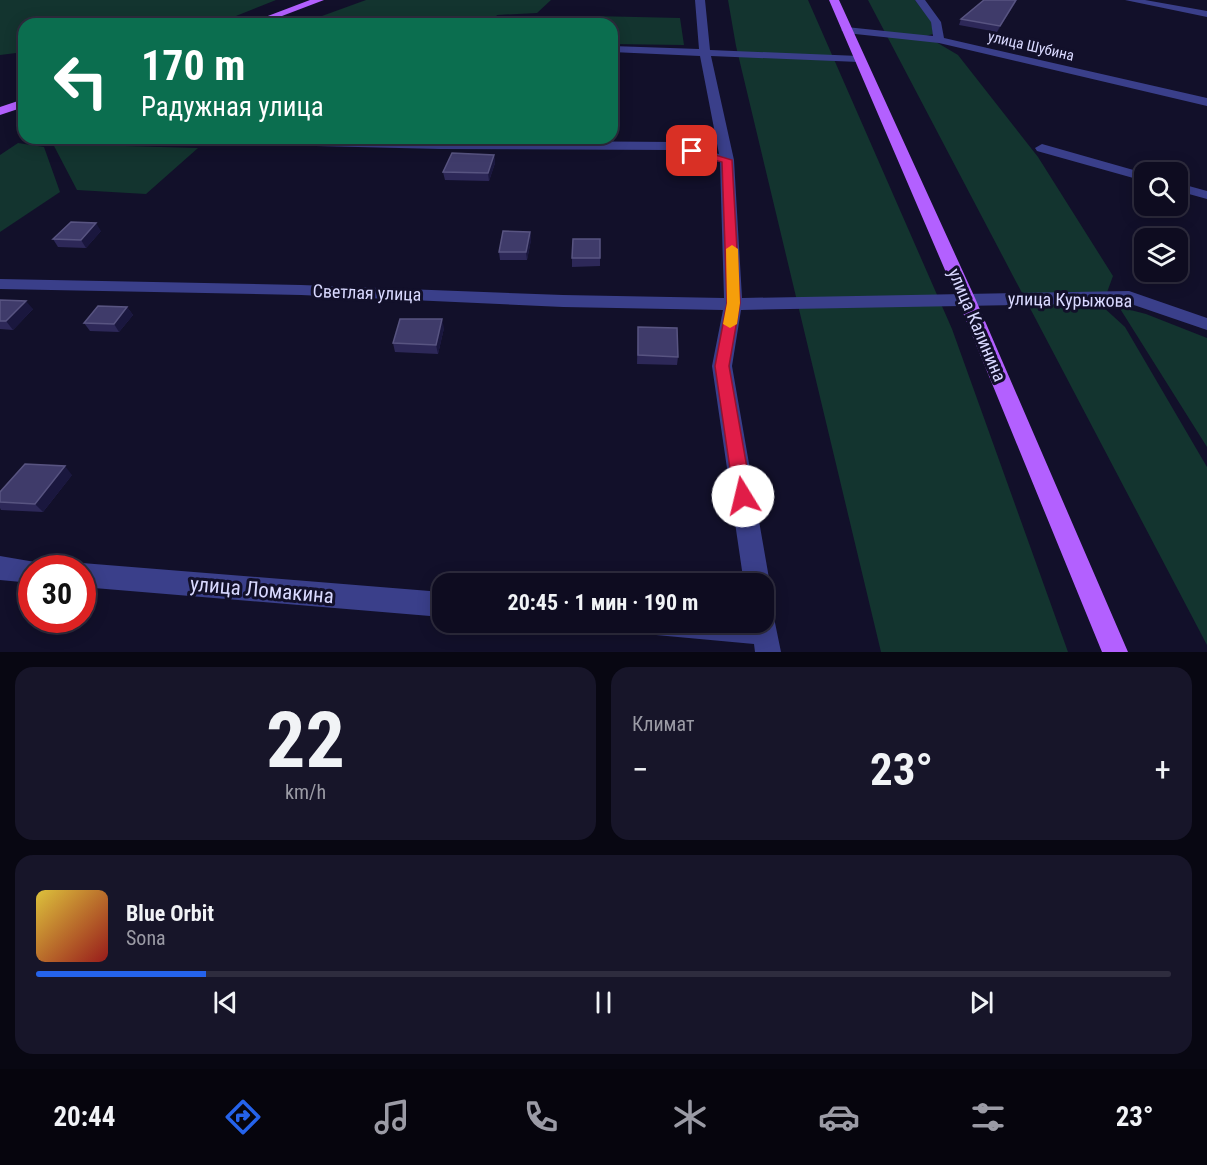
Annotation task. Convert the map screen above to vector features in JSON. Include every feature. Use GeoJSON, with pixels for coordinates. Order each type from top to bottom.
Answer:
{"type":"FeatureCollection","features":[{"type":"Feature","properties":{"kind":"main road"},"geometry":{"type":"LineString","coordinates":[[269,18],[319,0]]}},
{"type":"Feature","properties":{"kind":"main road","name":"улица Калинина"},"geometry":{"type":"LineString","coordinates":[[834,0],[966,298],[1115,652]]}},
{"type":"Feature","properties":{"kind":"main road"},"geometry":{"type":"LineString","coordinates":[[0,111],[18,105]]}},
{"type":"Feature","properties":{"kind":"street"},"geometry":{"type":"LineString","coordinates":[[700,0],[705,52],[727,160],[734,303],[722,366],[755,573]]}},
{"type":"Feature","properties":{"kind":"street"},"geometry":{"type":"LineString","coordinates":[[920,0],[936,22],[939,40]]}},
{"type":"Feature","properties":{"kind":"street"},"geometry":{"type":"LineString","coordinates":[[1130,0],[1189,5]]}},
{"type":"Feature","properties":{"kind":"street"},"geometry":{"type":"LineString","coordinates":[[1174,0],[1207,14]]}},
{"type":"Feature","properties":{"kind":"street","name":"улица Шубина"},"geometry":{"type":"LineString","coordinates":[[846,30],[939,40],[1207,102]]}},
{"type":"Feature","properties":{"kind":"street"},"geometry":{"type":"LineString","coordinates":[[618,49],[859,58]]}},
{"type":"Feature","properties":{"kind":"street"},"geometry":{"type":"LineString","coordinates":[[399,144],[675,146],[727,160]]}},
{"type":"Feature","properties":{"kind":"street"},"geometry":{"type":"LineString","coordinates":[[1042,148],[1134,174]]}},
{"type":"Feature","properties":{"kind":"street"},"geometry":{"type":"LineString","coordinates":[[1188,190],[1207,195]]}},
{"type":"Feature","properties":{"kind":"street","name":"Светлая улица"},"geometry":{"type":"LineString","coordinates":[[0,284],[301,290],[563,301],[734,303],[966,298]]}},
{"type":"Feature","properties":{"kind":"street","name":"улица Курыжова"},"geometry":{"type":"LineString","coordinates":[[966,298],[1129,297],[1207,324]]}},
{"type":"Feature","properties":{"kind":"street"},"geometry":{"type":"LineString","coordinates":[[0,568],[18,570]]}},
{"type":"Feature","properties":{"kind":"street","name":"улица Ломакина"},"geometry":{"type":"LineString","coordinates":[[96,576],[432,604]]}},
{"type":"Feature","properties":{"kind":"street"},"geometry":{"type":"LineString","coordinates":[[749,633],[766,635]]}},
{"type":"Feature","properties":{"kind":"green space"},"geometry":{"type":"Polygon","coordinates":[[[0,0],[276,0],[231,18],[18,18],[18,53],[0,55],[0,0]]]}},
{"type":"Feature","properties":{"kind":"green space"},"geometry":{"type":"Polygon","coordinates":[[[366,0],[551,0],[537,13],[497,15],[495,18],[316,18],[366,0]]]}},
{"type":"Feature","properties":{"kind":"green space"},"geometry":{"type":"Polygon","coordinates":[[[728,0],[808,0],[952,329],[1068,652],[881,652],[736,46],[728,0]]]}},
{"type":"Feature","properties":{"kind":"green space"},"geometry":{"type":"Polygon","coordinates":[[[868,0],[915,0],[931,21],[933,34],[926,36],[958,55],[1038,157],[1113,276],[1102,306],[1125,327],[1207,467],[1207,645],[868,0]]]}},
{"type":"Feature","properties":{"kind":"green space"},"geometry":{"type":"Polygon","coordinates":[[[593,16],[680,18],[684,45],[618,44],[618,18],[592,18],[593,16]]]}},
{"type":"Feature","properties":{"kind":"green space"},"geometry":{"type":"Polygon","coordinates":[[[18,143],[44,147],[60,192],[0,232],[0,155],[18,143]]]}},
{"type":"Feature","properties":{"kind":"green space"},"geometry":{"type":"Polygon","coordinates":[[[53,144],[198,148],[146,194],[77,190],[53,144]]]}},
{"type":"Feature","properties":{"kind":"green space"},"geometry":{"type":"Polygon","coordinates":[[[1119,307],[1146,314],[1207,338],[1207,447],[1119,307]]]}},
{"type":"Feature","properties":{"kind":"building"},"geometry":{"type":"Polygon","coordinates":[[[984,0],[1016,0],[1000,26],[961,19],[984,0]]]}},
{"type":"Feature","properties":{"kind":"building"},"geometry":{"type":"Polygon","coordinates":[[[452,153],[494,155],[488,173],[443,172],[452,153]]]}},
{"type":"Feature","properties":{"kind":"building"},"geometry":{"type":"Polygon","coordinates":[[[71,222],[96,223],[81,240],[53,239],[71,222]]]}},
{"type":"Feature","properties":{"kind":"building"},"geometry":{"type":"Polygon","coordinates":[[[503,231],[530,232],[526,252],[499,252],[503,231]]]}},
{"type":"Feature","properties":{"kind":"building"},"geometry":{"type":"Polygon","coordinates":[[[573,239],[600,239],[600,258],[572,258],[573,239]]]}},
{"type":"Feature","properties":{"kind":"building"},"geometry":{"type":"Polygon","coordinates":[[[0,300],[26,301],[6,321],[0,321],[0,300]]]}},
{"type":"Feature","properties":{"kind":"building"},"geometry":{"type":"Polygon","coordinates":[[[98,306],[127,307],[114,324],[84,323],[98,306]]]}},
{"type":"Feature","properties":{"kind":"building"},"geometry":{"type":"Polygon","coordinates":[[[400,319],[442,319],[436,345],[393,343],[400,319]]]}},
{"type":"Feature","properties":{"kind":"building"},"geometry":{"type":"Polygon","coordinates":[[[638,327],[677,328],[678,357],[638,355],[638,327]]]}},
{"type":"Feature","properties":{"kind":"building"},"geometry":{"type":"Polygon","coordinates":[[[25,464],[65,466],[35,504],[0,502],[0,492],[25,464]]]}},
{"type":"Feature","properties":{"kind":"slow traffic"},"geometry":{"type":"LineString","coordinates":[[730,324],[734,303],[732,249]]}},
{"type":"Feature","properties":{"kind":"route"},"geometry":{"type":"LineString","coordinates":[[692,151],[727,160],[734,303],[722,366],[743,496]]}}]}
